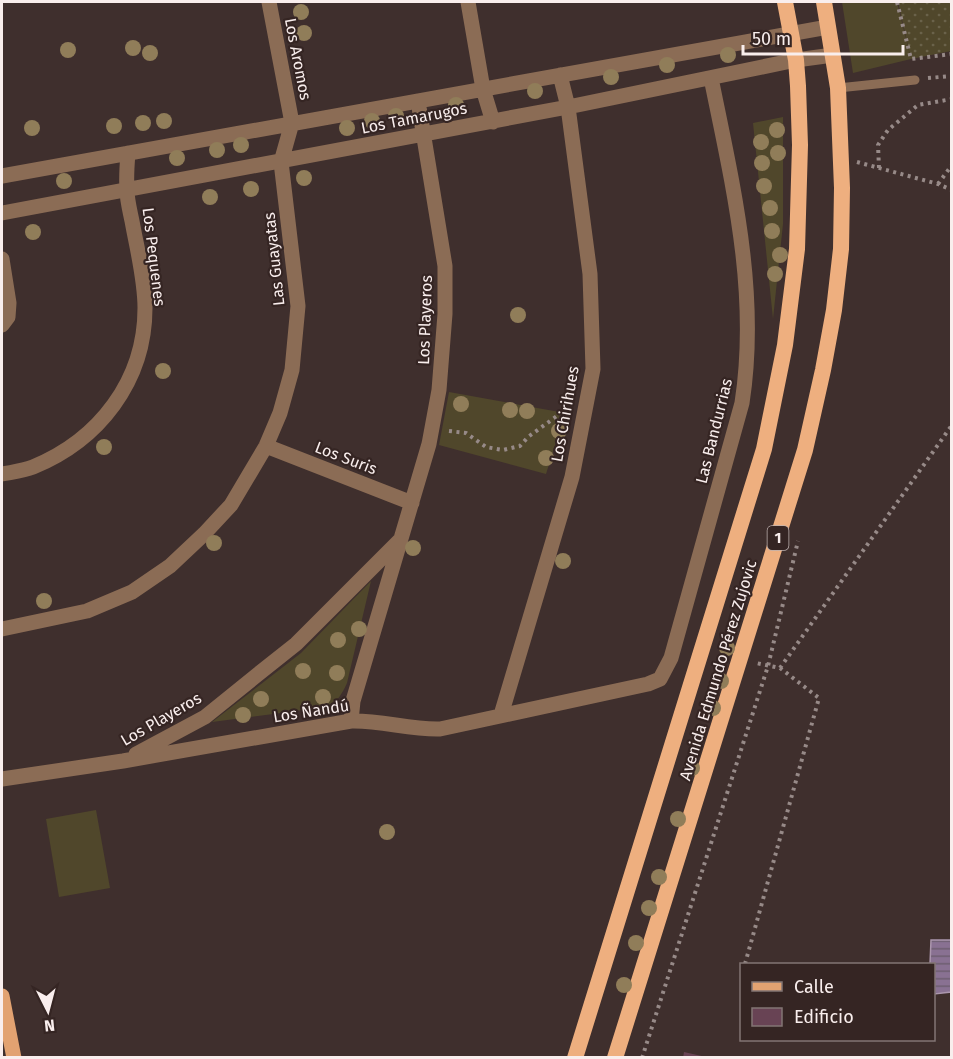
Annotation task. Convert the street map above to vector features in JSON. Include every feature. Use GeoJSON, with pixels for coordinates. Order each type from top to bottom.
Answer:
{"type":"FeatureCollection","features":[{"type":"Feature","properties":{"kind":"highway","name":"Avenida Edmundo Pérez Zujovic"},"geometry":{"type":"LineString","coordinates":[[575,1058],[764,449],[786,335],[797,249],[800,146],[796,60],[785,2]]}},
{"type":"Feature","properties":{"kind":"highway","name":"Avenida Edmundo Pérez Zujovic"},"geometry":{"type":"LineString","coordinates":[[615,1058],[802,461],[834,310],[841,249],[842,188],[838,88],[824,2]]}},
{"type":"Feature","properties":{"kind":"main road"},"geometry":{"type":"LineString","coordinates":[[2,996],[14,1058]]}},
{"type":"Feature","properties":{"kind":"street","name":"Los Aromos"},"geometry":{"type":"LineString","coordinates":[[269,2],[292,123]]}},
{"type":"Feature","properties":{"kind":"street"},"geometry":{"type":"LineString","coordinates":[[468,2],[483,89],[494,122]]}},
{"type":"Feature","properties":{"kind":"street","name":"Los Tamarugos"},"geometry":{"type":"LineString","coordinates":[[2,176],[828,27]]}},
{"type":"Feature","properties":{"kind":"street","name":"Los Tamarugos"},"geometry":{"type":"LineString","coordinates":[[2,213],[494,122],[796,60],[833,55]]}},
{"type":"Feature","properties":{"kind":"street","name":"Los Chirihues"},"geometry":{"type":"LineString","coordinates":[[501,715],[572,477],[593,369],[590,274],[568,107],[560,75]]}},
{"type":"Feature","properties":{"kind":"street","name":"Las Bandurrias"},"geometry":{"type":"LineString","coordinates":[[660,680],[674,646],[742,403],[747,372],[748,299],[743,252],[734,189],[711,78]]}},
{"type":"Feature","properties":{"kind":"street","name":"Los Playeros"},"geometry":{"type":"LineString","coordinates":[[351,721],[353,701],[403,538],[440,390],[445,314],[445,266],[418,100]]}},
{"type":"Feature","properties":{"kind":"street","name":"Las Guayatas"},"geometry":{"type":"LineString","coordinates":[[2,630],[87,611],[132,592],[170,566],[231,505],[266,446],[280,413],[292,370],[298,306],[280,162],[292,123]]}},
{"type":"Feature","properties":{"kind":"street","name":"Los Pequenes"},"geometry":{"type":"LineString","coordinates":[[2,474],[31,468],[85,437],[113,409],[131,376],[140,342],[145,308],[127,191],[128,153]]}},
{"type":"Feature","properties":{"kind":"street"},"geometry":{"type":"LineString","coordinates":[[2,259],[9,303],[8,317],[2,325]]}},
{"type":"Feature","properties":{"kind":"street","name":"Los Suris"},"geometry":{"type":"LineString","coordinates":[[266,446],[412,503]]}},
{"type":"Feature","properties":{"kind":"street","name":"Los Playeros"},"geometry":{"type":"LineString","coordinates":[[123,761],[205,717],[296,644],[403,538]]}},
{"type":"Feature","properties":{"kind":"street","name":"Los Ñandú"},"geometry":{"type":"LineString","coordinates":[[2,779],[123,761],[351,721],[369,720],[422,729],[440,729],[660,680]]}},
{"type":"Feature","properties":{"kind":"lane"},"geometry":{"type":"LineString","coordinates":[[838,88],[915,80]]}},
{"type":"Feature","properties":{"kind":"path"},"geometry":{"type":"LineString","coordinates":[[897,2],[911,59],[951,54]]}},
{"type":"Feature","properties":{"kind":"path"},"geometry":{"type":"LineString","coordinates":[[915,80],[951,76]]}},
{"type":"Feature","properties":{"kind":"path"},"geometry":{"type":"LineString","coordinates":[[879,168],[878,146],[888,130],[918,105],[951,99]]}},
{"type":"Feature","properties":{"kind":"path"},"geometry":{"type":"LineString","coordinates":[[857,162],[938,184],[951,190]]}},
{"type":"Feature","properties":{"kind":"path"},"geometry":{"type":"LineString","coordinates":[[938,184],[951,165]]}},
{"type":"Feature","properties":{"kind":"path"},"geometry":{"type":"LineString","coordinates":[[432,429],[466,433],[486,447],[503,450],[520,446],[556,416],[581,428]]}},
{"type":"Feature","properties":{"kind":"path"},"geometry":{"type":"LineString","coordinates":[[745,963],[819,698],[780,668],[951,425]]}},
{"type":"Feature","properties":{"kind":"shaded area"},"geometry":{"type":"Polygon","coordinates":[[[842,2],[897,2],[911,59],[853,73],[842,2]]]}},
{"type":"Feature","properties":{"kind":"shaded area"},"geometry":{"type":"Polygon","coordinates":[[[898,2],[951,2],[951,51],[911,59],[898,2]]]}},
{"type":"Feature","properties":{"kind":"shaded area"},"geometry":{"type":"Polygon","coordinates":[[[783,117],[783,224],[773,319],[753,123],[783,117]]]}},
{"type":"Feature","properties":{"kind":"shaded area"},"geometry":{"type":"Polygon","coordinates":[[[449,392],[565,413],[546,474],[439,445],[449,392]]]}},
{"type":"Feature","properties":{"kind":"shaded area"},"geometry":{"type":"Polygon","coordinates":[[[371,581],[347,683],[334,702],[327,707],[212,722],[301,653],[371,581]]]}},
{"type":"Feature","properties":{"kind":"shaded area"},"geometry":{"type":"Polygon","coordinates":[[[96,810],[110,888],[59,897],[46,819],[96,810]]]}},
{"type":"Feature","properties":{"kind":"shaded area"},"geometry":{"type":"Polygon","coordinates":[[[931,940],[951,940],[951,992],[935,994],[935,963],[930,963],[931,940]]]}},
{"type":"Feature","properties":{"kind":"building"},"geometry":{"type":"Polygon","coordinates":[[[684,1052],[706,1057],[706,1058],[683,1058],[684,1052]]]}}]}
